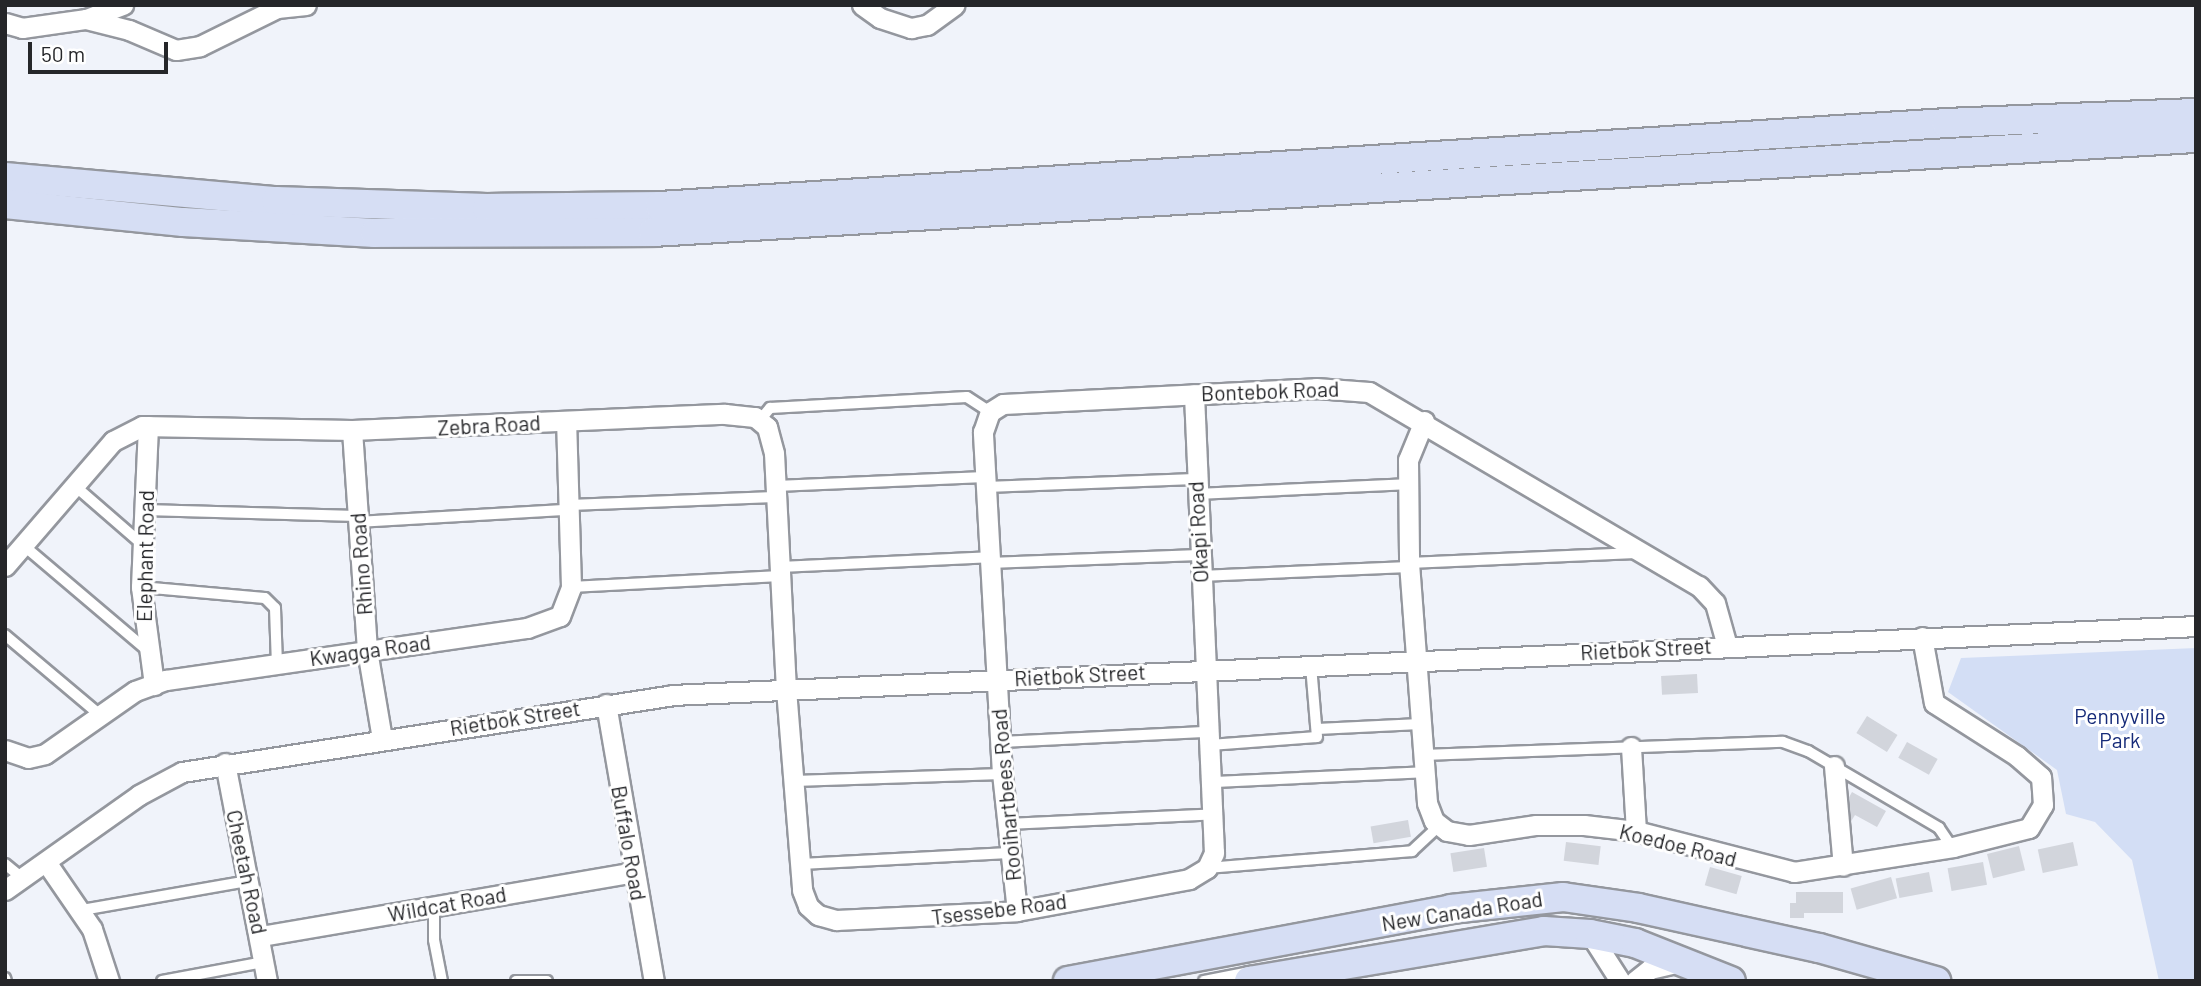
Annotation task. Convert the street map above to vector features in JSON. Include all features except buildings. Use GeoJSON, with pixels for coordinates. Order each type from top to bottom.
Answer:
{"type":"FeatureCollection","features":[{"type":"Feature","properties":{"kind":"main road"},"geometry":{"type":"LineString","coordinates":[[5,177],[276,201],[487,208],[660,206],[1946,123],[2196,113]]}},
{"type":"Feature","properties":{"kind":"main road"},"geometry":{"type":"LineString","coordinates":[[5,204],[183,222],[375,233],[666,231],[2196,138]]}},
{"type":"Feature","properties":{"kind":"main road","name":"New Canada Road"},"geometry":{"type":"LineString","coordinates":[[1068,981],[1451,909],[1563,897],[1638,908],[1819,948],[1936,981]]}},
{"type":"Feature","properties":{"kind":"main road","name":"New Canada Road"},"geometry":{"type":"LineString","coordinates":[[1249,981],[1514,934],[1590,934],[1686,961],[1736,979]]}},
{"type":"Feature","properties":{"kind":"street"},"geometry":{"type":"LineString","coordinates":[[5,23],[22,28],[86,19],[123,5]]}},
{"type":"Feature","properties":{"kind":"street"},"geometry":{"type":"LineString","coordinates":[[86,19],[129,30],[176,50],[200,46],[268,7],[306,5]]}},
{"type":"Feature","properties":{"kind":"street"},"geometry":{"type":"LineString","coordinates":[[862,5],[880,18],[911,29],[927,24],[956,5]]}},
{"type":"Feature","properties":{"kind":"street","name":"Bontebok Road"},"geometry":{"type":"LineString","coordinates":[[990,412],[1003,404],[1035,401],[1359,389],[1389,400],[1710,594],[1727,646]]}},
{"type":"Feature","properties":{"kind":"street","name":"Okapi Road"},"geometry":{"type":"LineString","coordinates":[[1194,394],[1205,669]]}},
{"type":"Feature","properties":{"kind":"street"},"geometry":{"type":"LineString","coordinates":[[990,412],[983,432],[996,679]]}},
{"type":"Feature","properties":{"kind":"street","name":"Zebra Road"},"geometry":{"type":"LineString","coordinates":[[5,566],[121,433],[148,426],[352,430],[725,414],[760,420]]}},
{"type":"Feature","properties":{"kind":"street"},"geometry":{"type":"LineString","coordinates":[[760,420],[770,434],[776,491],[786,689]]}},
{"type":"Feature","properties":{"kind":"street","name":"Kwagga Road"},"geometry":{"type":"LineString","coordinates":[[5,750],[28,758],[45,754],[100,715],[154,684],[549,622],[566,606],[570,587],[566,421]]}},
{"type":"Feature","properties":{"kind":"street"},"geometry":{"type":"LineString","coordinates":[[1424,421],[1408,460],[1406,484],[1423,764],[1430,814],[1439,826]]}},
{"type":"Feature","properties":{"kind":"street","name":"Elephant Road"},"geometry":{"type":"LineString","coordinates":[[148,426],[141,587],[147,650],[154,684]]}},
{"type":"Feature","properties":{"kind":"street","name":"Rhino Road"},"geometry":{"type":"LineString","coordinates":[[352,430],[367,650],[382,740]]}},
{"type":"Feature","properties":{"kind":"street","name":"Rietbok Street"},"geometry":{"type":"LineString","coordinates":[[5,890],[164,779],[225,763],[672,695],[1415,659],[2196,626]]}},
{"type":"Feature","properties":{"kind":"street","name":"Koedoe Road"},"geometry":{"type":"LineString","coordinates":[[1439,826],[1469,835],[1546,825],[1636,831],[1783,871],[1843,866],[1953,847],[2029,828],[2043,805],[2043,783],[2031,766],[1934,703],[1922,637]]}},
{"type":"Feature","properties":{"kind":"street"},"geometry":{"type":"LineString","coordinates":[[1205,669],[1216,814],[1214,853],[1207,868]]}},
{"type":"Feature","properties":{"kind":"street","name":"Rooihartbees Road"},"geometry":{"type":"LineString","coordinates":[[996,679],[1009,853],[1017,911]]}},
{"type":"Feature","properties":{"kind":"street","name":"Tsessebe Road"},"geometry":{"type":"LineString","coordinates":[[786,689],[804,899],[813,912],[829,920],[1017,911],[1177,882],[1207,868]]}},
{"type":"Feature","properties":{"kind":"street","name":"Buffalo Road"},"geometry":{"type":"LineString","coordinates":[[606,704],[654,981]]}},
{"type":"Feature","properties":{"kind":"street"},"geometry":{"type":"LineString","coordinates":[[1631,747],[1636,831]]}},
{"type":"Feature","properties":{"kind":"street","name":"Cheetah Road"},"geometry":{"type":"LineString","coordinates":[[225,763],[261,936],[265,971]]}},
{"type":"Feature","properties":{"kind":"street"},"geometry":{"type":"LineString","coordinates":[[1834,766],[1843,866]]}},
{"type":"Feature","properties":{"kind":"street"},"geometry":{"type":"LineString","coordinates":[[46,862],[82,910],[109,981]]}},
{"type":"Feature","properties":{"kind":"street","name":"Wildcat Road"},"geometry":{"type":"LineString","coordinates":[[261,936],[634,872]]}},
{"type":"Feature","properties":{"kind":"street"},"geometry":{"type":"LineString","coordinates":[[1590,934],[1620,981]]}},
{"type":"Feature","properties":{"kind":"street"},"geometry":{"type":"LineString","coordinates":[[1635,981],[1650,969],[1686,961]]}},
{"type":"Feature","properties":{"kind":"lane"},"geometry":{"type":"LineString","coordinates":[[760,420],[770,408],[967,397],[990,412]]}},
{"type":"Feature","properties":{"kind":"lane"},"geometry":{"type":"LineString","coordinates":[[145,510],[357,519],[568,508],[776,491],[985,482],[1196,486],[1406,484]]}},
{"type":"Feature","properties":{"kind":"lane"},"geometry":{"type":"LineString","coordinates":[[75,486],[143,545]]}},
{"type":"Feature","properties":{"kind":"lane"},"geometry":{"type":"LineString","coordinates":[[23,545],[147,650]]}},
{"type":"Feature","properties":{"kind":"lane"},"geometry":{"type":"LineString","coordinates":[[1200,576],[1645,553]]}},
{"type":"Feature","properties":{"kind":"lane"},"geometry":{"type":"LineString","coordinates":[[570,587],[780,571],[989,560],[1199,555]]}},
{"type":"Feature","properties":{"kind":"lane"},"geometry":{"type":"LineString","coordinates":[[141,587],[265,598],[275,608],[277,664]]}},
{"type":"Feature","properties":{"kind":"lane"},"geometry":{"type":"LineString","coordinates":[[5,635],[100,715]]}},
{"type":"Feature","properties":{"kind":"lane"},"geometry":{"type":"LineString","coordinates":[[1001,743],[1317,737],[1311,665]]}},
{"type":"Feature","properties":{"kind":"lane"},"geometry":{"type":"LineString","coordinates":[[1317,729],[1420,724]]}},
{"type":"Feature","properties":{"kind":"lane"},"geometry":{"type":"LineString","coordinates":[[1214,782],[1631,747],[1783,742],[1834,766],[1939,828],[1953,847]]}},
{"type":"Feature","properties":{"kind":"lane"},"geometry":{"type":"LineString","coordinates":[[794,782],[1002,774]]}},
{"type":"Feature","properties":{"kind":"lane"},"geometry":{"type":"LineString","coordinates":[[1007,824],[1216,814]]}},
{"type":"Feature","properties":{"kind":"lane"},"geometry":{"type":"LineString","coordinates":[[1207,868],[1412,851],[1439,826]]}},
{"type":"Feature","properties":{"kind":"lane"},"geometry":{"type":"LineString","coordinates":[[801,864],[1009,853]]}},
{"type":"Feature","properties":{"kind":"lane"},"geometry":{"type":"LineString","coordinates":[[5,864],[22,878]]}},
{"type":"Feature","properties":{"kind":"lane"},"geometry":{"type":"LineString","coordinates":[[82,910],[248,881]]}},
{"type":"Feature","properties":{"kind":"lane"},"geometry":{"type":"LineString","coordinates":[[434,907],[434,940],[442,981]]}},
{"type":"Feature","properties":{"kind":"lane","name":"New Canada Road"},"geometry":{"type":"LineString","coordinates":[[1124,981],[1475,917],[1587,908],[1630,913],[1900,981]]}},
{"type":"Feature","properties":{"kind":"lane","name":"New Canada Road"},"geometry":{"type":"LineString","coordinates":[[1204,981],[1500,925],[1540,922],[1606,928],[1654,941],[1736,979]]}},
{"type":"Feature","properties":{"kind":"lane"},"geometry":{"type":"LineString","coordinates":[[162,981],[265,971]]}},
{"type":"Feature","properties":{"kind":"lane"},"geometry":{"type":"LineString","coordinates":[[516,981],[547,981]]}},
{"type":"Feature","properties":{"kind":"green space","name":"Pennyville Park"},"geometry":{"type":"Polygon","coordinates":[[[2196,648],[2196,981],[2159,981],[2132,860],[2095,822],[2066,814],[2057,770],[1948,692],[1961,658],[2196,648]]]}}]}
